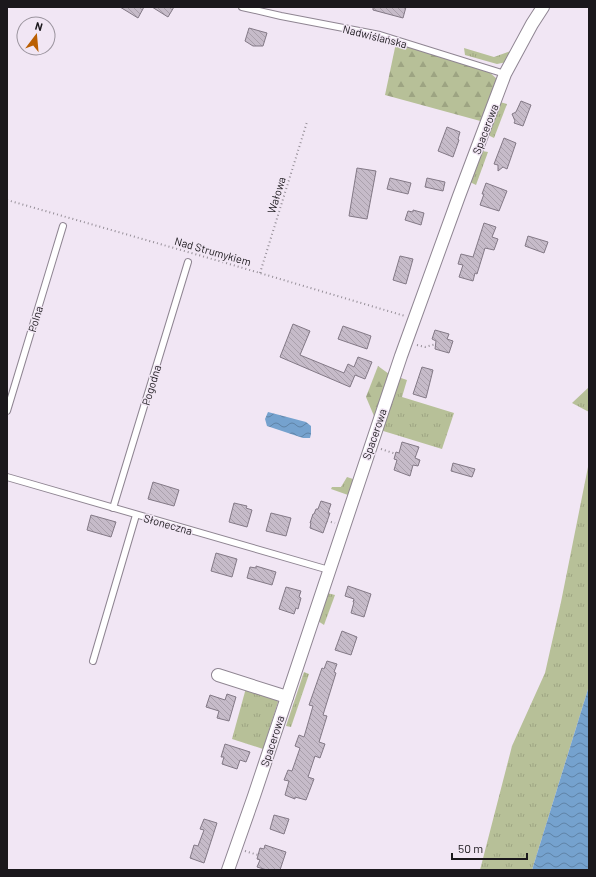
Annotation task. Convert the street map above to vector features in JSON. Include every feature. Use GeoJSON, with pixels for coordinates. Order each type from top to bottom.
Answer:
{"type":"FeatureCollection","features":[{"type":"Feature","properties":{"kind":"street","name":"Spacerowa"},"geometry":{"type":"LineString","coordinates":[[228,870],[414,319],[505,74],[525,35],[543,7]]}},
{"type":"Feature","properties":{"kind":"street"},"geometry":{"type":"LineString","coordinates":[[218,675],[287,697]]}},
{"type":"Feature","properties":{"kind":"lane","name":"Nadwiślańska"},"geometry":{"type":"LineString","coordinates":[[242,7],[280,16],[380,35],[505,74]]}},
{"type":"Feature","properties":{"kind":"lane","name":"Polna"},"geometry":{"type":"LineString","coordinates":[[7,411],[63,226]]}},
{"type":"Feature","properties":{"kind":"lane","name":"Pogodna"},"geometry":{"type":"LineString","coordinates":[[113,508],[188,262]]}},
{"type":"Feature","properties":{"kind":"lane","name":"Słoneczna"},"geometry":{"type":"LineString","coordinates":[[7,477],[329,570]]}},
{"type":"Feature","properties":{"kind":"lane"},"geometry":{"type":"LineString","coordinates":[[94,661],[136,515]]}},
{"type":"Feature","properties":{"kind":"path","name":"Wałowa"},"geometry":{"type":"LineString","coordinates":[[260,273],[307,122]]}},
{"type":"Feature","properties":{"kind":"path","name":"Nad Strumykiem"},"geometry":{"type":"LineString","coordinates":[[7,200],[414,319]]}},
{"type":"Feature","properties":{"kind":"path"},"geometry":{"type":"LineString","coordinates":[[406,342],[422,347],[436,344]]}},
{"type":"Feature","properties":{"kind":"path"},"geometry":{"type":"LineString","coordinates":[[370,446],[396,454]]}},
{"type":"Feature","properties":{"kind":"path"},"geometry":{"type":"LineString","coordinates":[[242,850],[258,856]]}},
{"type":"Feature","properties":{"kind":"green space"},"geometry":{"type":"Polygon","coordinates":[[[396,43],[488,71],[497,79],[484,122],[385,95],[396,43]]]}},
{"type":"Feature","properties":{"kind":"green space"},"geometry":{"type":"Polygon","coordinates":[[[464,48],[494,57],[511,51],[507,62],[497,64],[465,55],[464,48]]]}},
{"type":"Feature","properties":{"kind":"green space"},"geometry":{"type":"Polygon","coordinates":[[[500,102],[507,104],[494,138],[488,134],[500,102]]]}},
{"type":"Feature","properties":{"kind":"green space"},"geometry":{"type":"Polygon","coordinates":[[[482,151],[488,152],[476,185],[470,182],[482,151]]]}},
{"type":"Feature","properties":{"kind":"green space"},"geometry":{"type":"Polygon","coordinates":[[[378,366],[389,374],[374,416],[366,397],[378,366]]]}},
{"type":"Feature","properties":{"kind":"green space"},"geometry":{"type":"Polygon","coordinates":[[[398,377],[407,380],[402,397],[454,413],[442,449],[380,430],[398,377]]]}},
{"type":"Feature","properties":{"kind":"green space"},"geometry":{"type":"Polygon","coordinates":[[[589,387],[589,412],[572,403],[589,387]]]}},
{"type":"Feature","properties":{"kind":"green space"},"geometry":{"type":"Polygon","coordinates":[[[589,462],[589,686],[532,870],[480,870],[512,746],[545,673],[589,462]]]}},
{"type":"Feature","properties":{"kind":"green space"},"geometry":{"type":"Polygon","coordinates":[[[347,477],[353,479],[348,495],[331,489],[332,487],[341,487],[347,477]]]}},
{"type":"Feature","properties":{"kind":"green space"},"geometry":{"type":"Polygon","coordinates":[[[327,593],[335,595],[324,625],[318,621],[327,593]]]}},
{"type":"Feature","properties":{"kind":"green space"},"geometry":{"type":"Polygon","coordinates":[[[304,672],[309,674],[291,727],[286,726],[304,672]]]}},
{"type":"Feature","properties":{"kind":"green space"},"geometry":{"type":"Polygon","coordinates":[[[246,688],[277,699],[278,702],[263,749],[232,739],[246,688]]]}},
{"type":"Feature","properties":{"kind":"water"},"geometry":{"type":"Polygon","coordinates":[[[268,412],[306,422],[311,426],[310,438],[303,438],[267,426],[265,419],[268,412]]]}},
{"type":"Feature","properties":{"kind":"water"},"geometry":{"type":"Polygon","coordinates":[[[589,686],[589,870],[532,870],[589,686]]]}},
{"type":"Feature","properties":{"kind":"building"},"geometry":{"type":"Polygon","coordinates":[[[120,7],[144,7],[138,18],[120,7]]]}},
{"type":"Feature","properties":{"kind":"building"},"geometry":{"type":"Polygon","coordinates":[[[152,7],[174,7],[168,17],[152,7]]]}},
{"type":"Feature","properties":{"kind":"building"},"geometry":{"type":"Polygon","coordinates":[[[373,7],[406,7],[403,18],[373,10],[373,7]]]}},
{"type":"Feature","properties":{"kind":"building"},"geometry":{"type":"Polygon","coordinates":[[[249,28],[267,33],[263,46],[253,46],[245,41],[249,28]]]}},
{"type":"Feature","properties":{"kind":"building"},"geometry":{"type":"Polygon","coordinates":[[[521,101],[531,105],[523,126],[514,123],[515,121],[512,114],[516,112],[521,101]]]}},
{"type":"Feature","properties":{"kind":"building"},"geometry":{"type":"Polygon","coordinates":[[[447,127],[460,132],[453,157],[438,151],[447,127]]]}},
{"type":"Feature","properties":{"kind":"building"},"geometry":{"type":"Polygon","coordinates":[[[504,138],[516,143],[507,169],[503,167],[498,171],[498,165],[494,164],[504,138]]]}},
{"type":"Feature","properties":{"kind":"building"},"geometry":{"type":"Polygon","coordinates":[[[357,168],[376,171],[367,219],[349,216],[357,168]]]}},
{"type":"Feature","properties":{"kind":"building"},"geometry":{"type":"Polygon","coordinates":[[[390,178],[411,183],[408,194],[387,189],[390,178]]]}},
{"type":"Feature","properties":{"kind":"building"},"geometry":{"type":"Polygon","coordinates":[[[427,178],[445,182],[443,191],[425,187],[427,178]]]}},
{"type":"Feature","properties":{"kind":"building"},"geometry":{"type":"Polygon","coordinates":[[[486,183],[507,191],[499,211],[480,205],[486,183]]]}},
{"type":"Feature","properties":{"kind":"building"},"geometry":{"type":"Polygon","coordinates":[[[413,210],[424,213],[421,225],[405,220],[408,211],[413,212],[413,210]]]}},
{"type":"Feature","properties":{"kind":"building"},"geometry":{"type":"Polygon","coordinates":[[[484,223],[496,227],[492,237],[498,239],[494,250],[485,248],[477,274],[475,273],[473,281],[459,277],[463,265],[458,264],[461,254],[473,257],[484,223]]]}},
{"type":"Feature","properties":{"kind":"building"},"geometry":{"type":"Polygon","coordinates":[[[528,236],[548,242],[544,253],[525,246],[528,236]]]}},
{"type":"Feature","properties":{"kind":"building"},"geometry":{"type":"Polygon","coordinates":[[[400,256],[413,259],[406,284],[393,280],[400,256]]]}},
{"type":"Feature","properties":{"kind":"building"},"geometry":{"type":"Polygon","coordinates":[[[293,324],[310,331],[300,355],[344,373],[348,364],[354,367],[358,357],[372,362],[365,379],[355,375],[350,387],[280,357],[293,324]]]}},
{"type":"Feature","properties":{"kind":"building"},"geometry":{"type":"Polygon","coordinates":[[[343,326],[371,336],[367,349],[338,339],[343,326]]]}},
{"type":"Feature","properties":{"kind":"building"},"geometry":{"type":"Polygon","coordinates":[[[435,330],[449,334],[447,339],[453,341],[449,353],[435,349],[436,341],[432,339],[435,330]]]}},
{"type":"Feature","properties":{"kind":"building"},"geometry":{"type":"Polygon","coordinates":[[[422,367],[433,370],[426,398],[413,394],[422,367]]]}},
{"type":"Feature","properties":{"kind":"building"},"geometry":{"type":"Polygon","coordinates":[[[402,442],[419,447],[415,458],[420,460],[418,466],[413,465],[410,476],[394,470],[397,460],[394,459],[396,452],[399,453],[402,442]]]}},
{"type":"Feature","properties":{"kind":"building"},"geometry":{"type":"Polygon","coordinates":[[[453,463],[475,469],[472,477],[451,471],[453,463]]]}},
{"type":"Feature","properties":{"kind":"building"},"geometry":{"type":"Polygon","coordinates":[[[153,482],[179,490],[174,506],[148,499],[153,482]]]}},
{"type":"Feature","properties":{"kind":"building"},"geometry":{"type":"Polygon","coordinates":[[[321,501],[331,504],[328,513],[330,513],[323,533],[310,528],[313,514],[316,509],[318,509],[321,501]]]}},
{"type":"Feature","properties":{"kind":"building"},"geometry":{"type":"Polygon","coordinates":[[[234,503],[247,506],[246,508],[252,510],[247,527],[229,522],[234,503]]]}},
{"type":"Feature","properties":{"kind":"building"},"geometry":{"type":"Polygon","coordinates":[[[271,513],[291,518],[286,536],[266,531],[271,513]]]}},
{"type":"Feature","properties":{"kind":"building"},"geometry":{"type":"Polygon","coordinates":[[[91,515],[116,522],[111,537],[87,530],[91,515]]]}},
{"type":"Feature","properties":{"kind":"building"},"geometry":{"type":"Polygon","coordinates":[[[216,553],[237,559],[232,577],[211,571],[216,553]]]}},
{"type":"Feature","properties":{"kind":"building"},"geometry":{"type":"Polygon","coordinates":[[[256,566],[276,572],[272,585],[247,578],[250,567],[256,568],[256,566]]]}},
{"type":"Feature","properties":{"kind":"building"},"geometry":{"type":"Polygon","coordinates":[[[348,586],[371,594],[364,617],[351,613],[354,599],[345,596],[348,586]]]}},
{"type":"Feature","properties":{"kind":"building"},"geometry":{"type":"Polygon","coordinates":[[[286,587],[301,591],[298,609],[296,608],[294,614],[279,609],[286,587]]]}},
{"type":"Feature","properties":{"kind":"building"},"geometry":{"type":"Polygon","coordinates":[[[342,631],[357,637],[351,655],[335,650],[342,631]]]}},
{"type":"Feature","properties":{"kind":"building"},"geometry":{"type":"Polygon","coordinates":[[[327,661],[337,664],[334,672],[336,673],[323,715],[327,716],[319,742],[325,744],[320,758],[315,756],[308,777],[314,779],[306,800],[295,797],[295,799],[285,795],[289,781],[284,780],[288,770],[292,771],[300,748],[295,746],[299,735],[304,737],[313,706],[309,705],[322,668],[324,669],[327,661]]]}},
{"type":"Feature","properties":{"kind":"building"},"geometry":{"type":"Polygon","coordinates":[[[227,694],[236,697],[229,721],[217,718],[219,711],[206,707],[210,695],[225,700],[227,694]]]}},
{"type":"Feature","properties":{"kind":"building"},"geometry":{"type":"Polygon","coordinates":[[[225,744],[250,752],[246,762],[240,760],[237,769],[222,764],[224,757],[221,757],[225,744]]]}},
{"type":"Feature","properties":{"kind":"building"},"geometry":{"type":"Polygon","coordinates":[[[274,815],[289,819],[284,834],[270,829],[274,815]]]}},
{"type":"Feature","properties":{"kind":"building"},"geometry":{"type":"Polygon","coordinates":[[[204,819],[217,823],[204,863],[190,858],[194,845],[198,846],[204,830],[200,829],[204,819]]]}},
{"type":"Feature","properties":{"kind":"building"},"geometry":{"type":"Polygon","coordinates":[[[265,845],[286,852],[280,870],[267,870],[257,867],[260,860],[257,859],[260,848],[264,849],[265,845]]]}}]}
